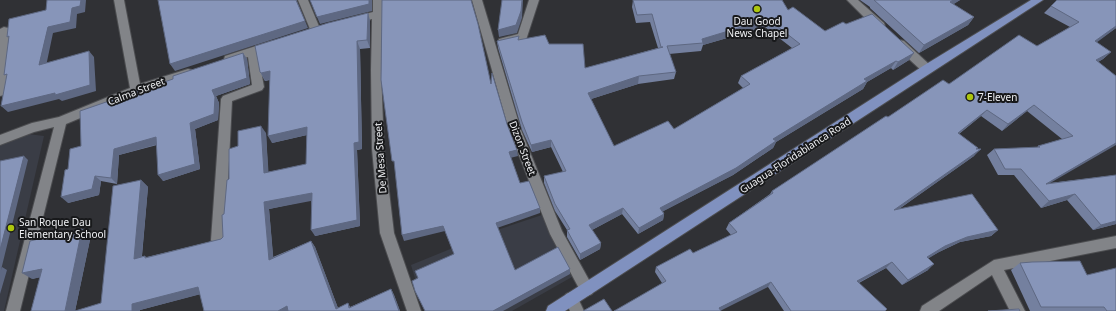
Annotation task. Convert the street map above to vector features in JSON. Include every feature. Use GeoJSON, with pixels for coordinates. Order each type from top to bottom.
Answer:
{"type":"FeatureCollection","features":[{"type":"Feature","properties":{"kind":"main road","name":"Guagua-Floridablanca Road"},"geometry":{"type":"LineString","coordinates":[[553,311],[574,305],[587,289],[928,69],[1038,0]]}},
{"type":"Feature","properties":{"kind":"street"},"geometry":{"type":"LineString","coordinates":[[119,0],[136,90]]}},
{"type":"Feature","properties":{"kind":"street"},"geometry":{"type":"LineString","coordinates":[[303,0],[316,31]]}},
{"type":"Feature","properties":{"kind":"street","name":"De Mesa Street"},"geometry":{"type":"LineString","coordinates":[[378,0],[378,149],[387,233],[414,311]]}},
{"type":"Feature","properties":{"kind":"street","name":"Dizon Street"},"geometry":{"type":"LineString","coordinates":[[477,0],[515,130],[557,234],[587,289]]}},
{"type":"Feature","properties":{"kind":"street"},"geometry":{"type":"LineString","coordinates":[[489,45],[522,37],[534,0]]}},
{"type":"Feature","properties":{"kind":"street"},"geometry":{"type":"LineString","coordinates":[[852,0],[928,69]]}},
{"type":"Feature","properties":{"kind":"street"},"geometry":{"type":"LineString","coordinates":[[343,22],[377,14]]}},
{"type":"Feature","properties":{"kind":"street"},"geometry":{"type":"LineString","coordinates":[[0,92],[4,31]]}},
{"type":"Feature","properties":{"kind":"street"},"geometry":{"type":"LineString","coordinates":[[218,62],[281,42]]}},
{"type":"Feature","properties":{"kind":"street"},"geometry":{"type":"LineString","coordinates":[[218,240],[227,99],[258,87],[252,51]]}},
{"type":"Feature","properties":{"kind":"street","name":"Calma Street"},"geometry":{"type":"LineString","coordinates":[[0,140],[32,128],[61,122],[136,90],[199,69]]}},
{"type":"Feature","properties":{"kind":"street"},"geometry":{"type":"LineString","coordinates":[[12,311],[61,122]]}},
{"type":"Feature","properties":{"kind":"street"},"geometry":{"type":"LineString","coordinates":[[927,311],[994,266],[1116,242]]}},
{"type":"Feature","properties":{"kind":"street"},"geometry":{"type":"LineString","coordinates":[[994,266],[1018,311]]}},
{"type":"Feature","properties":{"kind":"shaded area","name":"San Roque Dau Elementary School"},"geometry":{"type":"Polygon","coordinates":[[[28,134],[44,136],[4,311],[0,311],[0,145],[28,134]]]}},
{"type":"Feature","properties":{"kind":"shaded area"},"geometry":{"type":"Polygon","coordinates":[[[542,215],[557,248],[573,272],[572,277],[512,311],[425,311],[411,265],[497,230],[542,215]]]}},
{"type":"Feature","properties":{"kind":"building"},"geometry":{"type":"Polygon","coordinates":[[[47,0],[81,0],[80,6],[72,8],[70,22],[48,27],[39,65],[89,51],[90,85],[55,95],[55,93],[1,106],[7,74],[4,75],[9,36],[7,37],[9,19],[46,10],[47,0]]]}},
{"type":"Feature","properties":{"kind":"building"},"geometry":{"type":"Polygon","coordinates":[[[158,0],[296,0],[305,21],[170,64],[158,0]]]}},
{"type":"Feature","properties":{"kind":"building"},"geometry":{"type":"Polygon","coordinates":[[[310,0],[369,0],[369,4],[317,17],[310,0]]]}},
{"type":"Feature","properties":{"kind":"building"},"geometry":{"type":"Polygon","coordinates":[[[382,0],[471,0],[478,24],[491,84],[492,73],[507,124],[517,150],[509,152],[520,183],[529,181],[540,208],[496,223],[515,270],[558,247],[570,269],[493,311],[425,311],[415,291],[412,281],[418,278],[415,271],[454,254],[443,226],[402,235],[394,161],[392,161],[381,80],[382,0]]]}},
{"type":"Feature","properties":{"kind":"building"},"geometry":{"type":"Polygon","coordinates":[[[502,0],[522,0],[521,11],[516,25],[498,30],[502,0]]]}},
{"type":"Feature","properties":{"kind":"building"},"geometry":{"type":"Polygon","coordinates":[[[633,0],[782,0],[788,10],[793,7],[825,31],[843,22],[846,24],[872,14],[914,53],[898,62],[896,61],[864,79],[867,81],[773,139],[776,141],[736,168],[660,208],[664,214],[639,228],[623,208],[589,225],[601,243],[580,254],[567,230],[570,229],[555,204],[544,176],[566,171],[551,140],[531,145],[522,122],[497,41],[519,36],[518,40],[545,35],[549,44],[583,44],[585,68],[663,47],[661,47],[652,14],[637,15],[633,0]],[[768,19],[702,39],[703,43],[667,46],[676,72],[639,76],[588,93],[614,146],[668,121],[674,129],[750,84],[741,76],[800,44],[768,19]]]}},
{"type":"Feature","properties":{"kind":"building"},"geometry":{"type":"Polygon","coordinates":[[[874,0],[953,0],[950,2],[974,17],[924,45],[874,0]]]}},
{"type":"Feature","properties":{"kind":"building"},"geometry":{"type":"Polygon","coordinates":[[[1057,0],[1116,0],[1116,26],[1095,41],[1111,52],[1096,60],[1116,76],[1116,143],[1046,184],[1116,175],[1116,221],[1101,225],[1075,194],[1049,201],[1021,169],[1005,169],[994,149],[1040,147],[1038,146],[1073,136],[1034,105],[1008,124],[987,110],[958,133],[978,148],[976,149],[981,149],[894,210],[972,194],[998,230],[967,237],[945,246],[927,257],[934,264],[908,280],[892,262],[857,281],[887,309],[885,311],[791,311],[771,282],[719,308],[721,311],[614,311],[666,281],[656,267],[690,249],[693,253],[737,232],[729,223],[773,193],[772,191],[943,80],[949,84],[1019,35],[1037,46],[1079,22],[1051,6],[1057,0]]]}},
{"type":"Feature","properties":{"kind":"building"},"geometry":{"type":"Polygon","coordinates":[[[368,13],[367,40],[357,41],[359,142],[354,143],[357,220],[311,230],[312,193],[264,202],[269,260],[311,241],[336,309],[348,303],[349,308],[391,289],[399,311],[288,311],[287,306],[278,311],[204,311],[198,287],[132,304],[132,311],[75,311],[101,303],[113,186],[141,180],[134,259],[145,256],[145,258],[221,239],[223,237],[222,215],[224,214],[227,180],[229,179],[229,149],[238,146],[238,131],[261,126],[264,173],[306,164],[307,127],[268,136],[270,71],[260,72],[255,46],[328,23],[368,13]]]}},
{"type":"Feature","properties":{"kind":"building"},"geometry":{"type":"Polygon","coordinates":[[[243,53],[247,78],[212,90],[215,97],[214,114],[190,123],[195,164],[158,175],[156,137],[114,149],[111,178],[95,176],[92,189],[61,197],[65,170],[68,169],[70,149],[81,146],[80,111],[173,79],[173,76],[243,53]]]}},
{"type":"Feature","properties":{"kind":"building"},"geometry":{"type":"Polygon","coordinates":[[[24,156],[0,250],[0,161],[24,156]]]}},
{"type":"Feature","properties":{"kind":"building"},"geometry":{"type":"Polygon","coordinates":[[[82,229],[65,311],[31,311],[42,269],[22,273],[30,241],[82,229]]]}},
{"type":"Feature","properties":{"kind":"building"},"geometry":{"type":"Polygon","coordinates":[[[1080,261],[1087,275],[1116,268],[1116,311],[1107,311],[1104,307],[1041,307],[1020,263],[1080,261]]]}},
{"type":"Feature","properties":{"kind":"building"},"geometry":{"type":"Polygon","coordinates":[[[604,299],[612,311],[583,311],[604,299]]]}},
{"type":"Feature","properties":{"kind":"building"},"geometry":{"type":"Polygon","coordinates":[[[1019,309],[1020,311],[988,311],[1019,309]]]}},
{"type":"Feature","properties":{"kind":"place","name":"Dau Good News Chapel"},"geometry":{"type":"Point","coordinates":[757,9]}},
{"type":"Feature","properties":{"kind":"place","name":"7-Eleven"},"geometry":{"type":"Point","coordinates":[970,97]}},
{"type":"Feature","properties":{"kind":"place","name":"San Roque Dau Elementary School"},"geometry":{"type":"Point","coordinates":[11,228]}}]}
